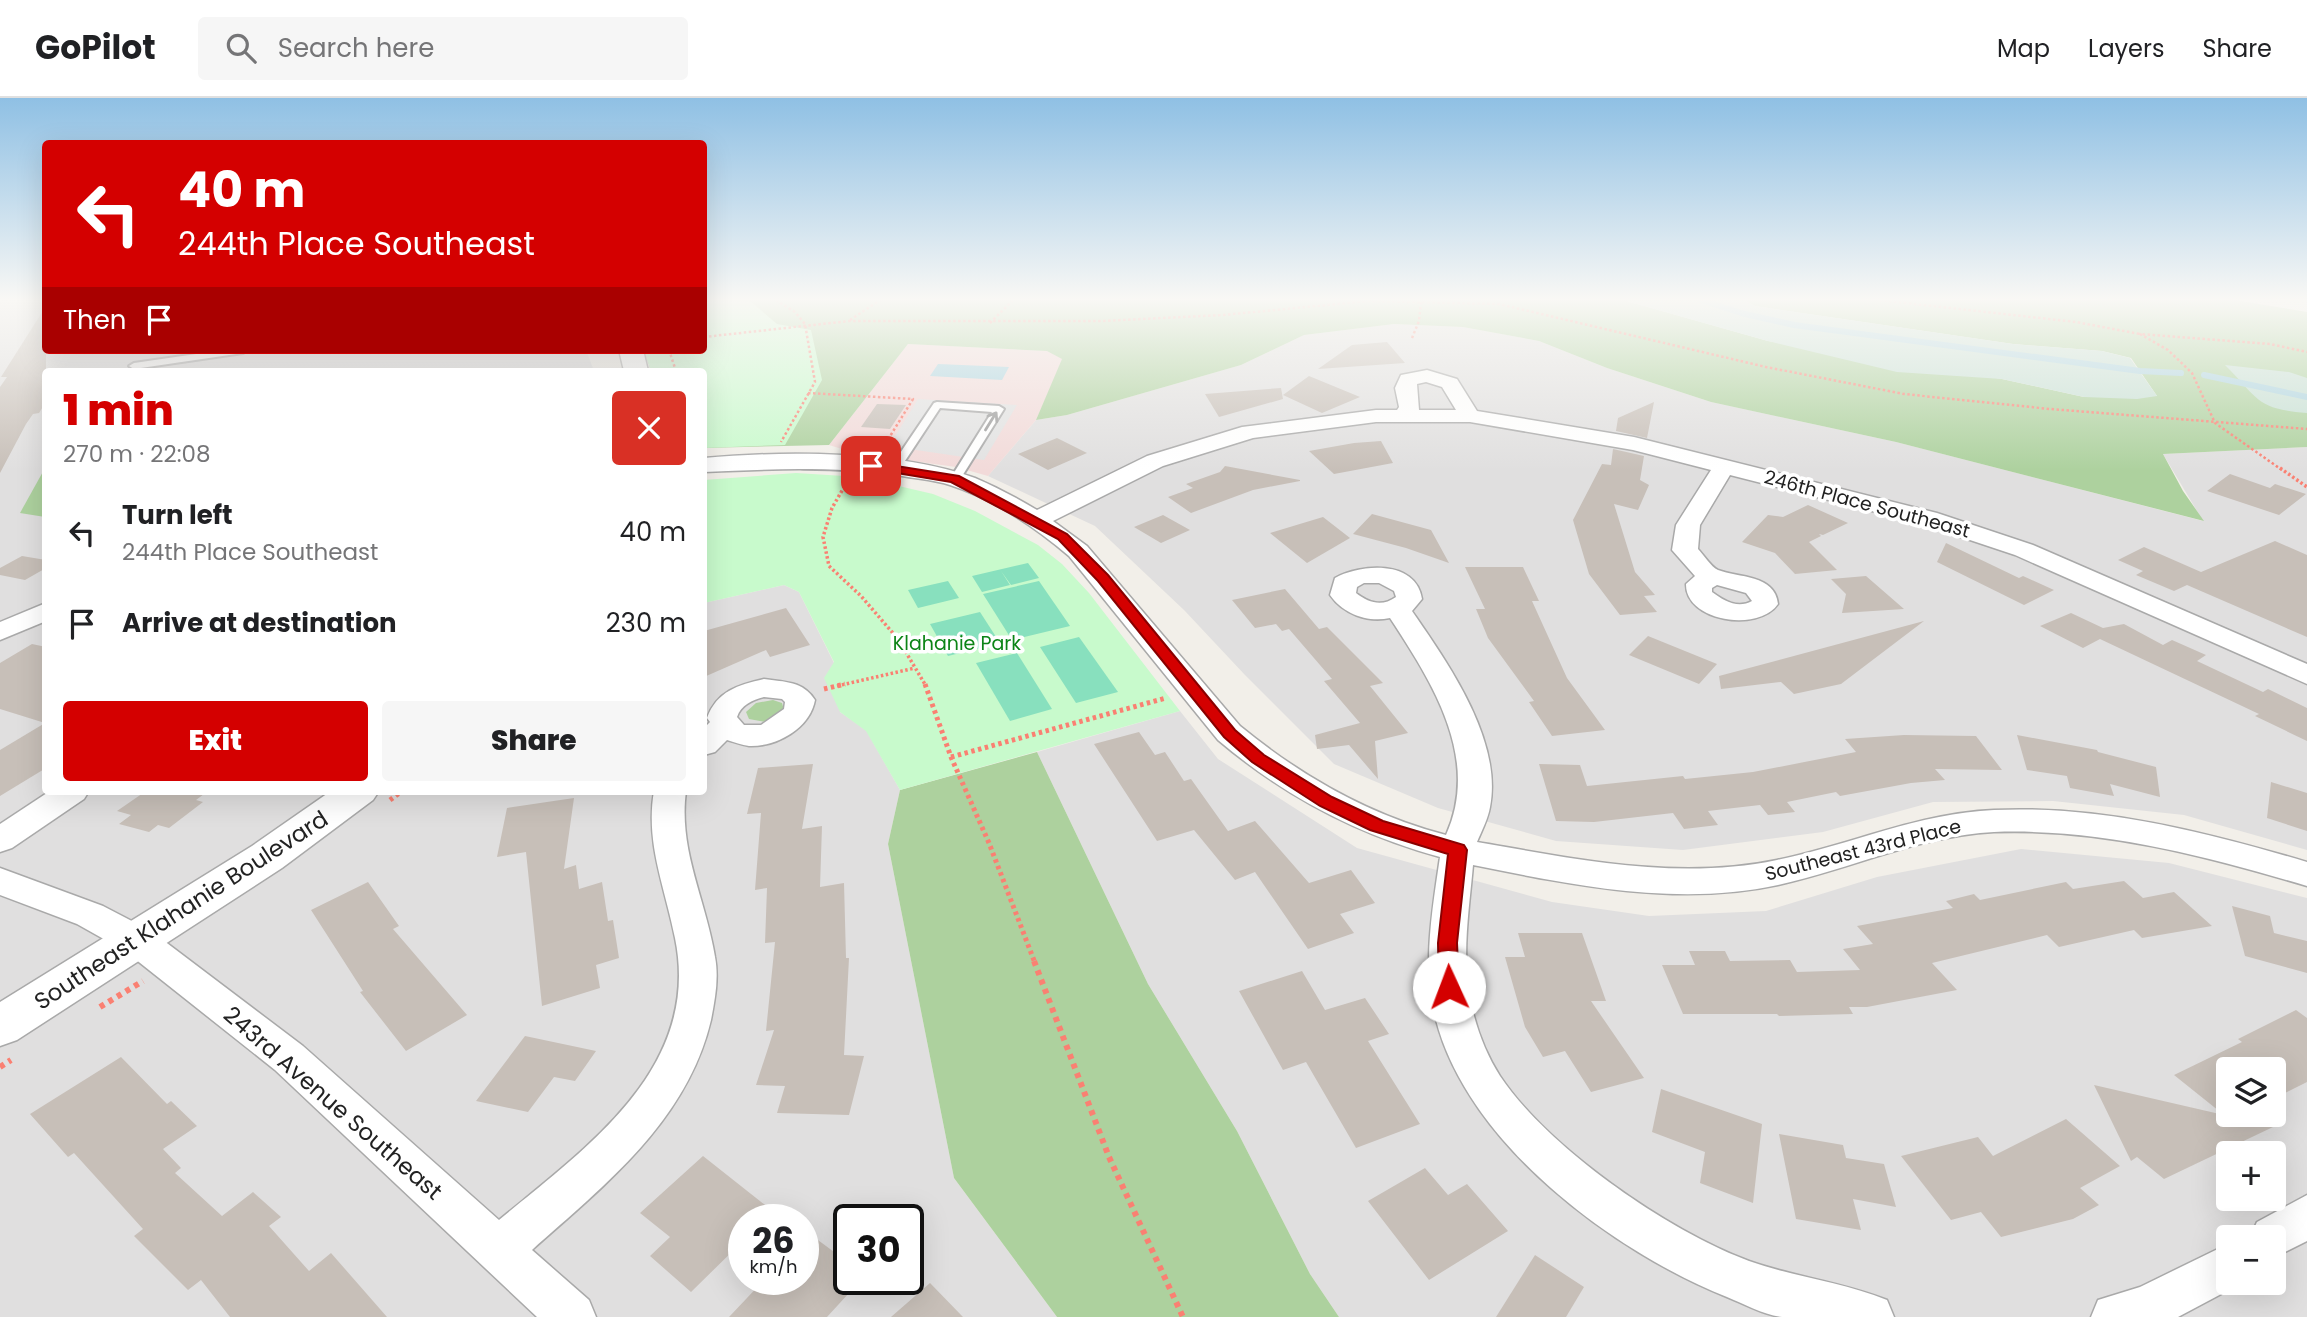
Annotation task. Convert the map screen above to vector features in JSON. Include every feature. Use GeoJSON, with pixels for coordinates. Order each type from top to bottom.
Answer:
{"type":"FeatureCollection","features":[{"type":"Feature","properties":{"kind":"street"},"geometry":{"type":"LineString","coordinates":[[1404,415],[1410,408],[1405,388],[1408,379],[1427,376],[1450,383],[1470,416]]}},
{"type":"Feature","properties":{"kind":"street","name":"246th Place Southeast"},"geometry":{"type":"LineString","coordinates":[[1035,520],[1155,461],[1250,432],[1304,423],[1404,415],[1470,416],[1589,434],[1873,503],[1998,540],[2307,675]]}},
{"type":"Feature","properties":{"kind":"street","name":"Southeast 43rd Place"},"geometry":{"type":"LineString","coordinates":[[707,465],[801,460],[887,461],[955,479],[1035,520],[1063,537],[1093,566],[1229,733],[1258,759],[1326,802],[1376,826],[1458,850],[1595,876],[1684,884],[1775,873],[1940,828],[1994,821],[2039,822],[2087,824],[2146,832],[2307,874]]}},
{"type":"Feature","properties":{"kind":"street"},"geometry":{"type":"LineString","coordinates":[[1712,578],[1685,550],[1688,525],[1724,467]]}},
{"type":"Feature","properties":{"kind":"street"},"geometry":{"type":"LineString","coordinates":[[1396,608],[1436,666],[1469,750],[1475,776],[1475,803],[1458,850],[1448,943],[1449,987],[1458,1030],[1475,1068],[1505,1114],[1588,1189],[1686,1255],[1760,1287],[1870,1317]]}},
{"type":"Feature","properties":{"kind":"street"},"geometry":{"type":"LineString","coordinates":[[0,632],[42,613]]}},
{"type":"Feature","properties":{"kind":"street"},"geometry":{"type":"LineString","coordinates":[[764,688],[777,688],[796,695],[800,702],[797,716],[779,729],[754,735],[732,731],[714,735],[724,710],[739,695],[764,688]]}},
{"type":"Feature","properties":{"kind":"street"},"geometry":{"type":"LineString","coordinates":[[0,840],[67,795]]}},
{"type":"Feature","properties":{"kind":"street","name":"Southeast Klahanie Boulevard"},"geometry":{"type":"LineString","coordinates":[[0,1026],[267,857],[353,795]]}},
{"type":"Feature","properties":{"kind":"street"},"geometry":{"type":"LineString","coordinates":[[499,1249],[617,1144],[664,1089],[685,1044],[697,994],[698,958],[671,850],[666,806],[669,795]]}},
{"type":"Feature","properties":{"kind":"street","name":"243rd Avenue Southeast"},"geometry":{"type":"LineString","coordinates":[[0,881],[90,915],[138,941],[289,1058],[572,1317]]}},
{"type":"Feature","properties":{"kind":"street"},"geometry":{"type":"LineString","coordinates":[[2286,1229],[2307,1216]]}},
{"type":"Feature","properties":{"kind":"street"},"geometry":{"type":"LineString","coordinates":[[2115,1317],[2147,1308],[2216,1272]]}},
{"type":"Feature","properties":{"kind":"lane"},"geometry":{"type":"LineString","coordinates":[[134,366],[196,357]]}},
{"type":"Feature","properties":{"kind":"lane"},"geometry":{"type":"LineString","coordinates":[[887,461],[937,405],[999,409],[955,479]]}},
{"type":"Feature","properties":{"kind":"path"},"geometry":{"type":"LineString","coordinates":[[781,443],[815,382],[810,357]]}},
{"type":"Feature","properties":{"kind":"path"},"geometry":{"type":"LineString","coordinates":[[1723,357],[1904,394],[2307,429]]}},
{"type":"Feature","properties":{"kind":"path"},"geometry":{"type":"LineString","coordinates":[[2175,357],[2192,373],[2215,423],[2307,487]]}},
{"type":"Feature","properties":{"kind":"path"},"geometry":{"type":"LineString","coordinates":[[808,393],[913,399],[887,461]]}},
{"type":"Feature","properties":{"kind":"path"},"geometry":{"type":"LineString","coordinates":[[852,474],[832,508],[823,537],[829,566],[861,596],[898,639],[928,689],[951,757],[989,843],[1109,1157],[1184,1317]]}},
{"type":"Feature","properties":{"kind":"path"},"geometry":{"type":"LineString","coordinates":[[796,695],[915,668]]}},
{"type":"Feature","properties":{"kind":"path"},"geometry":{"type":"LineString","coordinates":[[951,757],[1175,696]]}},
{"type":"Feature","properties":{"kind":"shaded area"},"geometry":{"type":"Polygon","coordinates":[[[0,357],[589,357],[593,368],[42,368],[42,795],[707,795],[707,602],[784,585],[799,592],[834,663],[840,712],[866,730],[900,790],[888,844],[954,1178],[1057,1317],[0,1317],[0,357]]]}},
{"type":"Feature","properties":{"kind":"shaded area"},"geometry":{"type":"Polygon","coordinates":[[[898,357],[1063,359],[1036,420],[988,476],[956,467],[855,453],[829,445],[898,357]]]}},
{"type":"Feature","properties":{"kind":"shaded area"},"geometry":{"type":"Polygon","coordinates":[[[1258,357],[1579,357],[1711,402],[1896,442],[2203,521],[2163,454],[2307,447],[2307,850],[2184,815],[2053,801],[1933,802],[1823,832],[1683,850],[1556,841],[1438,808],[1334,764],[1184,610],[1095,526],[988,476],[1036,420],[1067,415],[1241,365],[1258,357]]]}},
{"type":"Feature","properties":{"kind":"shaded area"},"geometry":{"type":"Polygon","coordinates":[[[918,399],[1017,405],[984,460],[889,446],[918,399]]]}},
{"type":"Feature","properties":{"kind":"shaded area"},"geometry":{"type":"Polygon","coordinates":[[[1180,711],[1218,759],[1357,848],[1552,902],[1649,916],[1766,911],[1877,877],[2021,849],[2169,863],[2307,898],[2307,1317],[1339,1317],[1310,1274],[1237,1131],[1148,984],[1037,752],[1180,711]]]}},
{"type":"Feature","properties":{"kind":"green space"},"geometry":{"type":"Polygon","coordinates":[[[646,357],[898,357],[829,445],[707,448],[707,368],[650,368],[646,357]]]}},
{"type":"Feature","properties":{"kind":"green space"},"geometry":{"type":"Polygon","coordinates":[[[646,357],[817,357],[822,380],[785,445],[707,448],[707,368],[650,368],[646,357]]]}},
{"type":"Feature","properties":{"kind":"green space"},"geometry":{"type":"Polygon","coordinates":[[[1058,357],[1258,357],[1241,365],[1067,415],[1036,420],[1062,359],[1058,357]]]}},
{"type":"Feature","properties":{"kind":"green space"},"geometry":{"type":"Polygon","coordinates":[[[1579,357],[1866,357],[2002,379],[2084,397],[2157,396],[2131,358],[2126,357],[2307,357],[2307,447],[2163,454],[2183,491],[2204,521],[1896,442],[1711,402],[1579,357]]]}},
{"type":"Feature","properties":{"kind":"green space"},"geometry":{"type":"Polygon","coordinates":[[[1834,357],[2126,357],[2130,358],[2157,396],[2137,399],[2084,397],[2002,379],[1897,372],[1834,357]]]}},
{"type":"Feature","properties":{"kind":"green space"},"geometry":{"type":"Polygon","coordinates":[[[2225,365],[2289,372],[2307,378],[2307,413],[2277,409],[2268,405],[2252,394],[2225,365]]]}},
{"type":"Feature","properties":{"kind":"green space"},"geometry":{"type":"Polygon","coordinates":[[[42,473],[42,517],[20,513],[42,473]]]}},
{"type":"Feature","properties":{"kind":"green space","name":"Klahanie Park"},"geometry":{"type":"Polygon","coordinates":[[[796,473],[860,477],[933,494],[975,511],[1038,545],[1062,564],[1089,593],[1180,711],[900,790],[866,731],[840,712],[824,678],[834,662],[799,592],[784,585],[707,602],[707,480],[796,473]]]}},
{"type":"Feature","properties":{"kind":"green space"},"geometry":{"type":"Polygon","coordinates":[[[1028,563],[1039,578],[1011,585],[1001,571],[1010,585],[982,592],[972,576],[1028,563]]]}},
{"type":"Feature","properties":{"kind":"green space"},"geometry":{"type":"Polygon","coordinates":[[[948,581],[959,598],[918,608],[908,590],[948,581]]]}},
{"type":"Feature","properties":{"kind":"green space"},"geometry":{"type":"Polygon","coordinates":[[[1039,581],[1070,626],[1012,640],[983,594],[1039,581]]]}},
{"type":"Feature","properties":{"kind":"green space"},"geometry":{"type":"Polygon","coordinates":[[[980,612],[1000,643],[948,656],[930,624],[980,612]]]}},
{"type":"Feature","properties":{"kind":"green space"},"geometry":{"type":"Polygon","coordinates":[[[1079,637],[1118,692],[1076,703],[1040,647],[1079,637]]]}},
{"type":"Feature","properties":{"kind":"green space"},"geometry":{"type":"Polygon","coordinates":[[[1017,653],[1052,709],[1010,721],[976,663],[1017,653]]]}},
{"type":"Feature","properties":{"kind":"green space"},"geometry":{"type":"Polygon","coordinates":[[[773,700],[782,703],[784,710],[766,722],[749,719],[746,712],[756,703],[773,700]]]}},
{"type":"Feature","properties":{"kind":"green space"},"geometry":{"type":"Polygon","coordinates":[[[1037,752],[1148,984],[1237,1131],[1310,1274],[1339,1317],[1057,1317],[954,1178],[888,844],[900,790],[1037,752]]]}},
{"type":"Feature","properties":{"kind":"water"},"geometry":{"type":"Polygon","coordinates":[[[938,364],[1009,367],[1002,380],[930,376],[938,364]]]}},
{"type":"Feature","properties":{"kind":"building"},"geometry":{"type":"Polygon","coordinates":[[[14,357],[46,357],[46,368],[42,368],[42,408],[39,413],[33,414],[26,424],[0,473],[0,387],[7,377],[1,377],[14,357]]]}},
{"type":"Feature","properties":{"kind":"building"},"geometry":{"type":"Polygon","coordinates":[[[1335,357],[1400,357],[1405,363],[1318,369],[1335,357]]]}},
{"type":"Feature","properties":{"kind":"building"},"geometry":{"type":"Polygon","coordinates":[[[1309,376],[1360,397],[1322,413],[1283,395],[1309,376]]]}},
{"type":"Feature","properties":{"kind":"building"},"geometry":{"type":"Polygon","coordinates":[[[1281,388],[1283,399],[1219,417],[1205,394],[1281,388]]]}},
{"type":"Feature","properties":{"kind":"building"},"geometry":{"type":"Polygon","coordinates":[[[1654,402],[1647,438],[1616,431],[1618,418],[1654,402]]]}},
{"type":"Feature","properties":{"kind":"building"},"geometry":{"type":"Polygon","coordinates":[[[877,404],[906,405],[890,429],[861,427],[877,404]]]}},
{"type":"Feature","properties":{"kind":"building"},"geometry":{"type":"Polygon","coordinates":[[[1057,438],[1087,453],[1048,470],[1018,454],[1057,438]]]}},
{"type":"Feature","properties":{"kind":"building"},"geometry":{"type":"Polygon","coordinates":[[[1381,441],[1393,463],[1334,474],[1309,451],[1354,443],[1381,441]]]}},
{"type":"Feature","properties":{"kind":"building"},"geometry":{"type":"Polygon","coordinates":[[[1613,449],[1644,456],[1640,480],[1649,485],[1638,510],[1614,504],[1635,572],[1655,595],[1644,596],[1657,612],[1620,615],[1589,574],[1573,520],[1602,464],[1611,465],[1613,449]]]}},
{"type":"Feature","properties":{"kind":"building"},"geometry":{"type":"Polygon","coordinates":[[[1225,466],[1300,481],[1253,490],[1191,513],[1168,497],[1193,488],[1186,484],[1220,472],[1225,466]]]}},
{"type":"Feature","properties":{"kind":"building"},"geometry":{"type":"Polygon","coordinates":[[[2230,474],[2270,488],[2275,484],[2306,494],[2279,515],[2207,491],[2230,474]]]}},
{"type":"Feature","properties":{"kind":"building"},"geometry":{"type":"Polygon","coordinates":[[[1808,505],[1848,523],[1823,535],[1819,534],[1821,536],[1809,542],[1837,570],[1795,574],[1775,553],[1742,542],[1768,515],[1783,517],[1808,505]]]}},
{"type":"Feature","properties":{"kind":"building"},"geometry":{"type":"Polygon","coordinates":[[[1372,514],[1431,530],[1449,563],[1353,534],[1372,514]]]}},
{"type":"Feature","properties":{"kind":"building"},"geometry":{"type":"Polygon","coordinates":[[[1163,515],[1190,530],[1161,543],[1134,527],[1163,515]]]}},
{"type":"Feature","properties":{"kind":"building"},"geometry":{"type":"Polygon","coordinates":[[[1323,517],[1350,538],[1307,563],[1270,533],[1323,517]]]}},
{"type":"Feature","properties":{"kind":"building"},"geometry":{"type":"Polygon","coordinates":[[[2275,541],[2307,555],[2307,637],[2187,585],[2174,591],[2136,575],[2143,571],[2118,560],[2144,547],[2201,572],[2275,541]]]}},
{"type":"Feature","properties":{"kind":"building"},"geometry":{"type":"Polygon","coordinates":[[[1946,543],[2019,578],[2023,576],[2054,590],[2024,605],[1937,562],[1946,543]]]}},
{"type":"Feature","properties":{"kind":"building"},"geometry":{"type":"Polygon","coordinates":[[[22,556],[42,559],[42,570],[25,580],[0,575],[0,568],[22,556]]]}},
{"type":"Feature","properties":{"kind":"building"},"geometry":{"type":"Polygon","coordinates":[[[1465,567],[1523,567],[1539,601],[1532,601],[1567,678],[1605,730],[1552,736],[1529,702],[1534,701],[1488,638],[1476,609],[1485,609],[1465,567]]]}},
{"type":"Feature","properties":{"kind":"building"},"geometry":{"type":"Polygon","coordinates":[[[1866,576],[1904,609],[1842,613],[1846,594],[1831,579],[1866,576]]]}},
{"type":"Feature","properties":{"kind":"building"},"geometry":{"type":"Polygon","coordinates":[[[1285,589],[1319,629],[1327,627],[1383,683],[1370,686],[1408,733],[1375,741],[1378,779],[1349,745],[1317,749],[1315,735],[1360,723],[1324,681],[1332,679],[1289,629],[1282,631],[1276,624],[1255,628],[1232,600],[1285,589]]]}},
{"type":"Feature","properties":{"kind":"building"},"geometry":{"type":"Polygon","coordinates":[[[786,608],[810,645],[770,657],[766,650],[707,676],[707,630],[786,608]]]}},
{"type":"Feature","properties":{"kind":"building"},"geometry":{"type":"Polygon","coordinates":[[[2071,613],[2103,628],[2124,624],[2163,645],[2172,640],[2206,655],[2197,661],[2263,692],[2268,689],[2307,708],[2307,741],[2255,716],[2259,714],[2100,639],[2083,648],[2040,626],[2071,613]]]}},
{"type":"Feature","properties":{"kind":"building"},"geometry":{"type":"Polygon","coordinates":[[[1924,621],[1841,684],[1794,694],[1781,682],[1721,689],[1719,676],[1924,621]]]}},
{"type":"Feature","properties":{"kind":"building"},"geometry":{"type":"Polygon","coordinates":[[[1648,636],[1717,664],[1699,684],[1629,655],[1648,636]]]}},
{"type":"Feature","properties":{"kind":"building"},"geometry":{"type":"Polygon","coordinates":[[[32,644],[42,646],[42,722],[0,709],[0,663],[32,644]]]}},
{"type":"Feature","properties":{"kind":"building"},"geometry":{"type":"Polygon","coordinates":[[[42,725],[42,770],[0,796],[0,750],[42,725]]]}},
{"type":"Feature","properties":{"kind":"building"},"geometry":{"type":"Polygon","coordinates":[[[1139,732],[1155,755],[1165,752],[1184,781],[1191,779],[1228,831],[1255,821],[1309,883],[1351,870],[1375,903],[1340,914],[1354,933],[1308,949],[1255,872],[1235,880],[1194,830],[1157,841],[1094,744],[1139,732]]]}},
{"type":"Feature","properties":{"kind":"building"},"geometry":{"type":"Polygon","coordinates":[[[1904,735],[1976,736],[2002,770],[1935,769],[1945,780],[1911,783],[1840,796],[1836,792],[1787,802],[1795,812],[1768,815],[1760,805],[1708,811],[1718,825],[1684,829],[1673,813],[1594,822],[1556,821],[1539,764],[1580,765],[1587,786],[1683,776],[1685,779],[1753,772],[1856,752],[1845,739],[1904,735]]]}},
{"type":"Feature","properties":{"kind":"building"},"geometry":{"type":"Polygon","coordinates":[[[2017,735],[2097,750],[2156,767],[2160,797],[2110,784],[2114,796],[2070,788],[2067,776],[2027,770],[2017,735]]]}},
{"type":"Feature","properties":{"kind":"building"},"geometry":{"type":"Polygon","coordinates":[[[813,764],[802,829],[822,826],[820,887],[844,883],[846,958],[849,958],[844,1055],[864,1056],[849,1115],[777,1113],[785,1086],[756,1085],[774,1030],[766,1031],[775,942],[765,943],[767,888],[755,890],[761,813],[747,814],[758,768],[813,764]]]}},
{"type":"Feature","properties":{"kind":"building"},"geometry":{"type":"Polygon","coordinates":[[[2271,782],[2307,793],[2307,831],[2267,818],[2271,782]]]}},
{"type":"Feature","properties":{"kind":"building"},"geometry":{"type":"Polygon","coordinates":[[[140,795],[203,795],[196,800],[203,802],[169,828],[158,825],[149,832],[119,824],[131,815],[117,811],[140,795]]]}},
{"type":"Feature","properties":{"kind":"building"},"geometry":{"type":"Polygon","coordinates":[[[574,798],[564,869],[576,865],[579,889],[602,882],[608,921],[613,920],[619,958],[596,965],[600,988],[542,1006],[526,852],[497,857],[507,808],[574,798]]]}},
{"type":"Feature","properties":{"kind":"building"},"geometry":{"type":"Polygon","coordinates":[[[2124,881],[2143,898],[2174,892],[2212,926],[2142,938],[2134,930],[2059,947],[2047,935],[1932,963],[1957,990],[1867,1007],[1849,1007],[1853,1014],[1683,1014],[1662,965],[1695,965],[1689,951],[1725,951],[1730,961],[1790,960],[1797,972],[1860,970],[1843,949],[1873,944],[1857,926],[1953,908],[1946,901],[1974,894],[1980,900],[2066,882],[2073,889],[2124,881]]]}},
{"type":"Feature","properties":{"kind":"building"},"geometry":{"type":"Polygon","coordinates":[[[368,882],[399,926],[393,929],[467,1015],[406,1051],[360,992],[363,991],[311,910],[368,882]]]}},
{"type":"Feature","properties":{"kind":"building"},"geometry":{"type":"Polygon","coordinates":[[[2232,906],[2270,916],[2274,933],[2307,941],[2307,973],[2245,956],[2232,906]]]}},
{"type":"Feature","properties":{"kind":"building"},"geometry":{"type":"Polygon","coordinates":[[[1518,933],[1582,933],[1606,1001],[1591,1001],[1644,1078],[1591,1092],[1565,1051],[1543,1057],[1525,1027],[1505,957],[1525,957],[1518,933]]]}},
{"type":"Feature","properties":{"kind":"building"},"geometry":{"type":"Polygon","coordinates":[[[1302,971],[1325,1010],[1365,998],[1389,1034],[1368,1041],[1420,1124],[1356,1148],[1306,1062],[1283,1070],[1239,991],[1302,971]]]}},
{"type":"Feature","properties":{"kind":"building"},"geometry":{"type":"Polygon","coordinates":[[[2296,1010],[2307,1018],[2307,1082],[2286,1092],[2286,1057],[2216,1057],[2216,1109],[2174,1075],[2242,1042],[2238,1039],[2296,1010]]]}},
{"type":"Feature","properties":{"kind":"building"},"geometry":{"type":"Polygon","coordinates":[[[525,1036],[596,1051],[575,1081],[554,1077],[528,1112],[476,1101],[525,1036]]]}},
{"type":"Feature","properties":{"kind":"building"},"geometry":{"type":"Polygon","coordinates":[[[121,1057],[167,1104],[171,1101],[197,1126],[163,1149],[181,1168],[175,1173],[222,1216],[253,1192],[281,1217],[269,1226],[309,1271],[331,1253],[387,1317],[230,1317],[201,1280],[188,1290],[134,1236],[143,1229],[74,1153],[68,1157],[30,1114],[121,1057]]]}},
{"type":"Feature","properties":{"kind":"building"},"geometry":{"type":"Polygon","coordinates":[[[2094,1085],[2216,1113],[2216,1127],[2273,1127],[2244,1141],[2216,1141],[2216,1154],[2164,1179],[2137,1157],[2131,1161],[2094,1085]]]}},
{"type":"Feature","properties":{"kind":"building"},"geometry":{"type":"Polygon","coordinates":[[[1661,1089],[1762,1124],[1753,1203],[1700,1183],[1705,1152],[1652,1132],[1661,1089]]]}},
{"type":"Feature","properties":{"kind":"building"},"geometry":{"type":"Polygon","coordinates":[[[2066,1119],[2120,1166],[2080,1188],[2099,1205],[2073,1219],[2001,1237],[1981,1212],[1951,1220],[1901,1156],[1978,1137],[1993,1156],[2066,1119]]]}},
{"type":"Feature","properties":{"kind":"building"},"geometry":{"type":"Polygon","coordinates":[[[1779,1134],[1843,1145],[1846,1158],[1884,1164],[1896,1207],[1853,1199],[1861,1230],[1796,1219],[1779,1134]]]}},
{"type":"Feature","properties":{"kind":"building"},"geometry":{"type":"Polygon","coordinates":[[[703,1156],[764,1204],[728,1204],[728,1256],[691,1292],[650,1256],[670,1237],[640,1213],[703,1156]]]}},
{"type":"Feature","properties":{"kind":"building"},"geometry":{"type":"Polygon","coordinates":[[[1425,1168],[1448,1195],[1467,1184],[1508,1231],[1429,1280],[1368,1201],[1425,1168]]]}},
{"type":"Feature","properties":{"kind":"building"},"geometry":{"type":"Polygon","coordinates":[[[819,1241],[833,1251],[833,1295],[847,1295],[827,1317],[729,1317],[750,1295],[819,1295],[819,1241]]]}},
{"type":"Feature","properties":{"kind":"building"},"geometry":{"type":"Polygon","coordinates":[[[1535,1255],[1584,1287],[1566,1317],[1496,1317],[1535,1255]]]}},
{"type":"Feature","properties":{"kind":"building"},"geometry":{"type":"Polygon","coordinates":[[[930,1283],[963,1317],[891,1317],[916,1295],[924,1295],[924,1288],[930,1283]]]}},
{"type":"Feature","properties":{"kind":"waterway"},"geometry":{"type":"LineString","coordinates":[[2034,357],[2140,371],[2181,373]]}},
{"type":"Feature","properties":{"kind":"waterway"},"geometry":{"type":"LineString","coordinates":[[2204,375],[2307,397]]}},
{"type":"Feature","properties":{"kind":"route"},"geometry":{"type":"LineString","coordinates":[[871,466],[955,479],[1063,537],[1103,578],[1229,733],[1258,759],[1326,802],[1376,826],[1458,850],[1448,943],[1449,987]]}}]}
